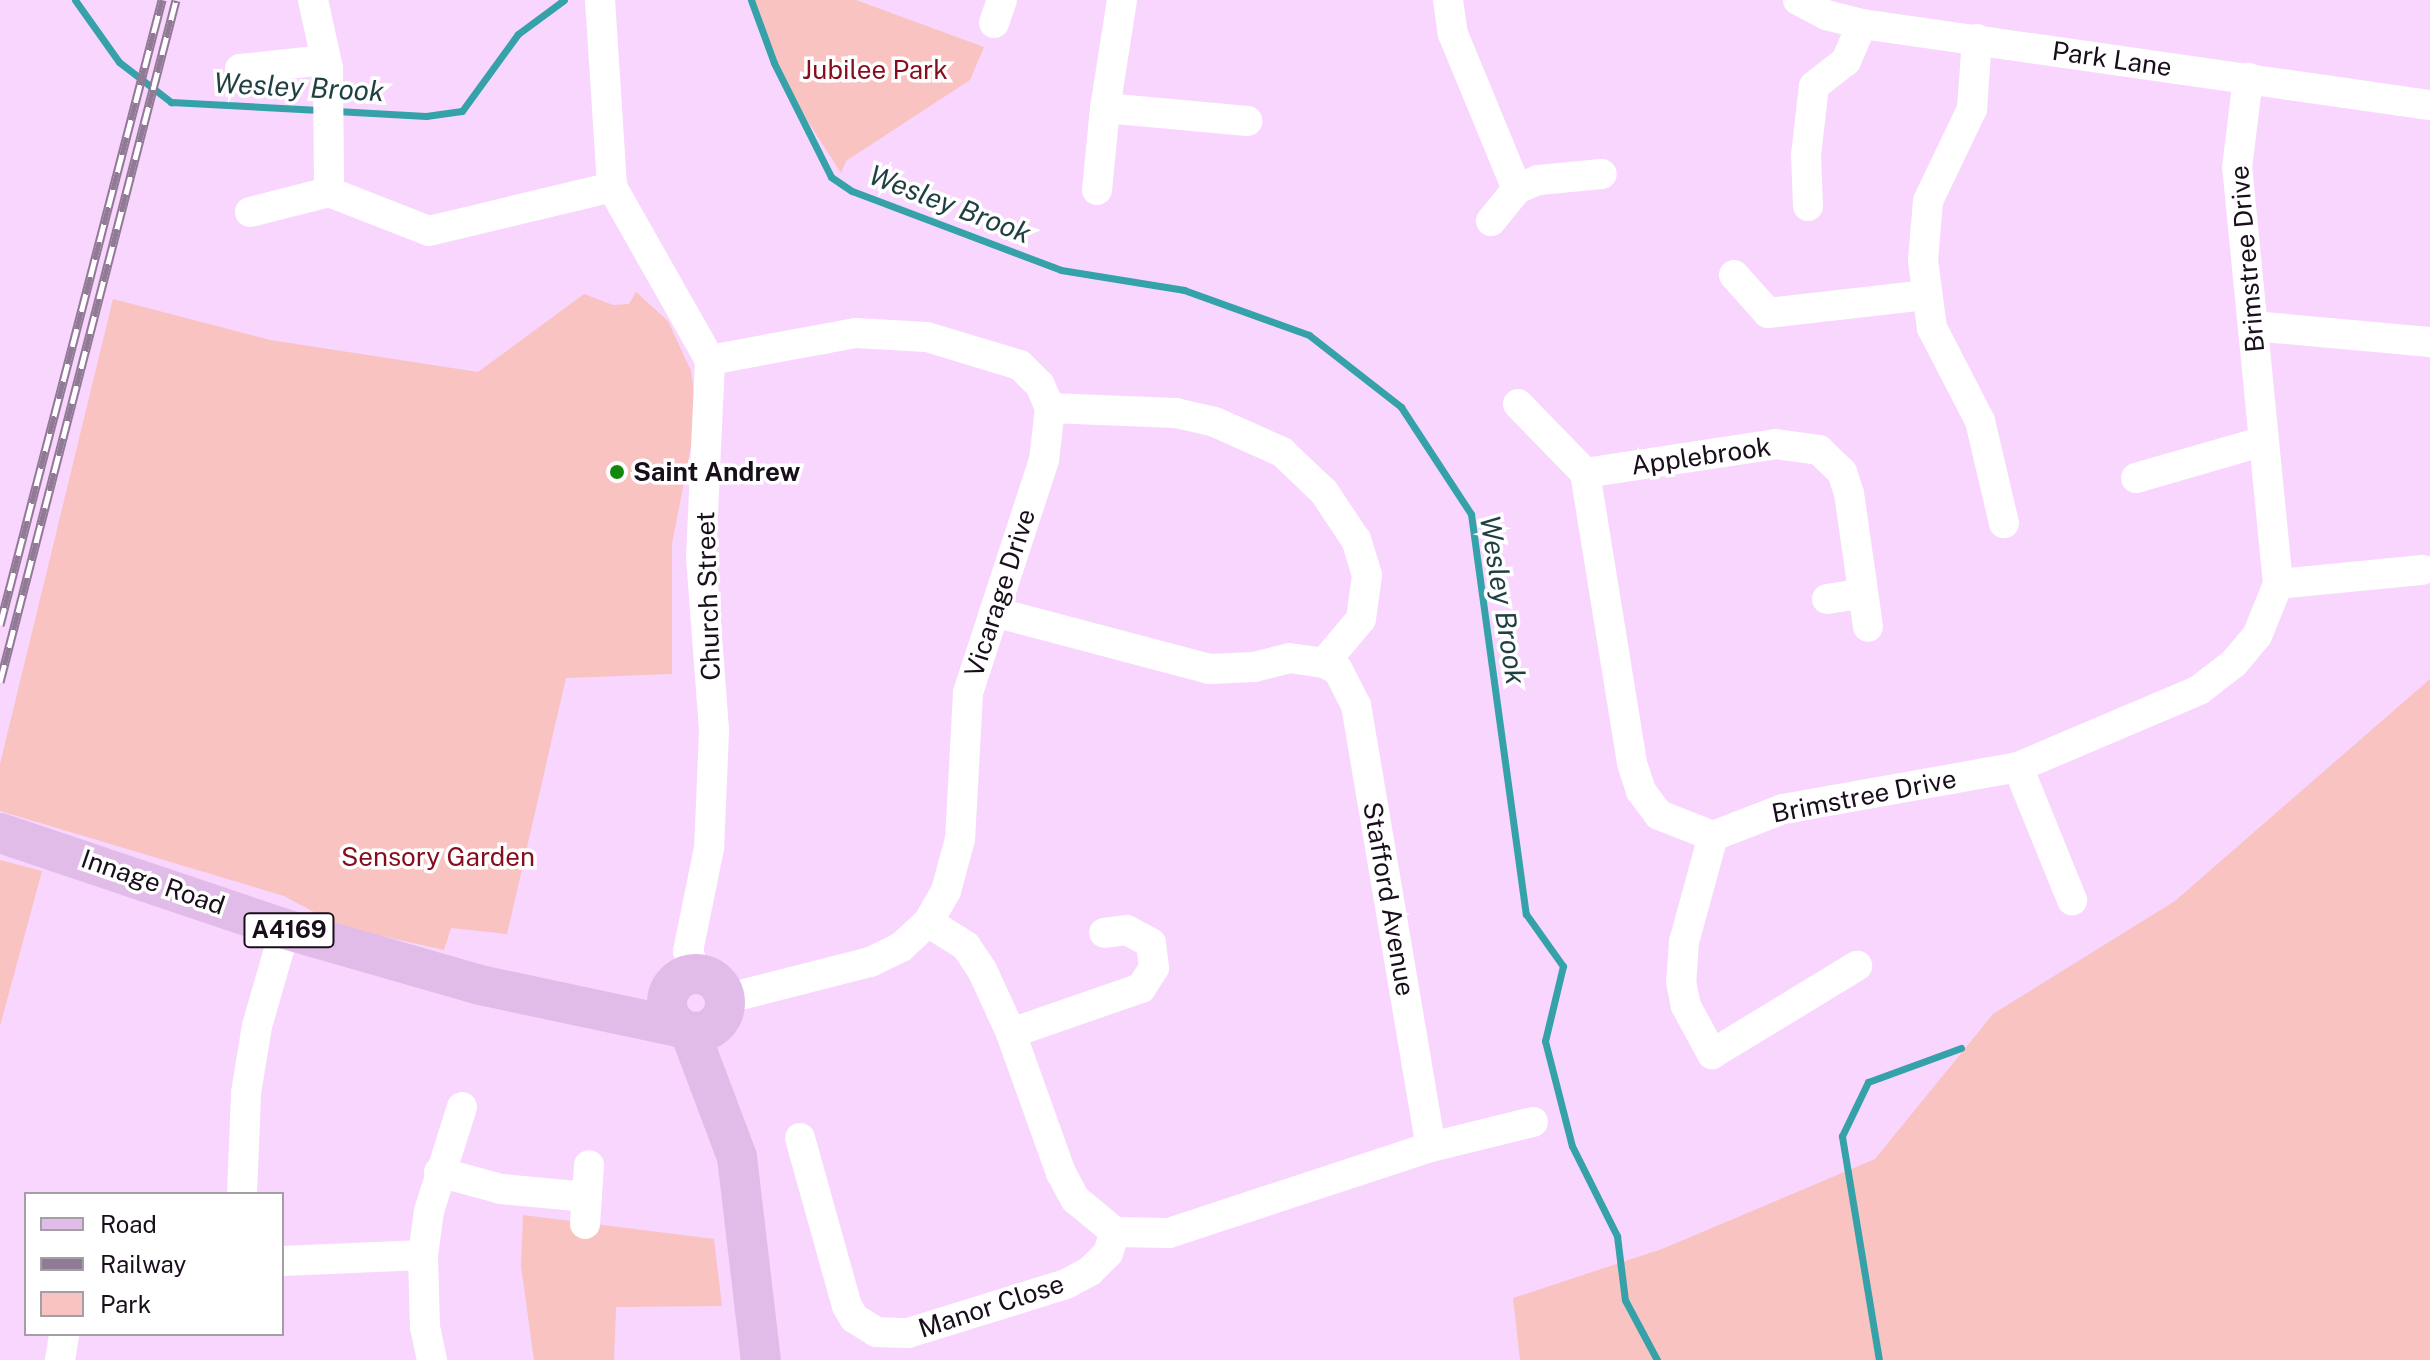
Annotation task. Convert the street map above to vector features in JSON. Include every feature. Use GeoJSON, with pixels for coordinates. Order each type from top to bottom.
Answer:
{"type":"FeatureCollection","features":[{"type":"Feature","properties":{"kind":"main road","name":"Innage Road"},"geometry":{"type":"LineString","coordinates":[[0,833],[285,929],[480,985],[584,1005],[691,1005]]}},
{"type":"Feature","properties":{"kind":"main road"},"geometry":{"type":"LineString","coordinates":[[691,1005],[737,1157],[761,1360]]}},
{"type":"Feature","properties":{"kind":"street"},"geometry":{"type":"LineString","coordinates":[[313,0],[326,60],[330,110],[329,192]]}},
{"type":"Feature","properties":{"kind":"street"},"geometry":{"type":"LineString","coordinates":[[1097,190],[1105,108],[1122,0]]}},
{"type":"Feature","properties":{"kind":"street"},"geometry":{"type":"LineString","coordinates":[[1448,0],[1453,34],[1517,189]]}},
{"type":"Feature","properties":{"kind":"street","name":"Park Lane"},"geometry":{"type":"LineString","coordinates":[[1798,0],[1826,15],[1862,24],[2430,105]]}},
{"type":"Feature","properties":{"kind":"street"},"geometry":{"type":"LineString","coordinates":[[600,1],[612,187],[710,360],[856,333],[927,337],[1020,365],[1040,385],[1050,408],[1134,409],[1215,422],[1253,436],[1306,471],[1347,523],[1367,575],[1361,619],[1324,663],[1289,658],[1254,667],[1209,669],[994,612]]}},
{"type":"Feature","properties":{"kind":"street"},"geometry":{"type":"LineString","coordinates":[[1808,206],[1804,88],[1846,61],[1862,24]]}},
{"type":"Feature","properties":{"kind":"street"},"geometry":{"type":"LineString","coordinates":[[1977,39],[1972,109],[1928,201],[1923,226],[1932,328],[1990,450],[2004,523]]}},
{"type":"Feature","properties":{"kind":"street"},"geometry":{"type":"LineString","coordinates":[[240,69],[326,60]]}},
{"type":"Feature","properties":{"kind":"street","name":"Brimstree Drive"},"geometry":{"type":"LineString","coordinates":[[1713,836],[1783,809],[2018,767],[2199,690],[2234,663],[2257,636],[2278,584],[2237,168],[2248,78]]}},
{"type":"Feature","properties":{"kind":"street"},"geometry":{"type":"LineString","coordinates":[[1105,108],[1247,121]]}},
{"type":"Feature","properties":{"kind":"street"},"geometry":{"type":"LineString","coordinates":[[1491,221],[1517,189],[1538,180],[1602,174]]}},
{"type":"Feature","properties":{"kind":"street"},"geometry":{"type":"LineString","coordinates":[[250,212],[329,192],[429,231],[612,187]]}},
{"type":"Feature","properties":{"kind":"street"},"geometry":{"type":"LineString","coordinates":[[1734,275],[1768,313],[1927,295]]}},
{"type":"Feature","properties":{"kind":"street"},"geometry":{"type":"LineString","coordinates":[[2253,326],[2430,342]]}},
{"type":"Feature","properties":{"kind":"street","name":"Church Street"},"geometry":{"type":"LineString","coordinates":[[691,1005],[688,951],[709,848],[714,731],[701,557],[710,360]]}},
{"type":"Feature","properties":{"kind":"street"},"geometry":{"type":"LineString","coordinates":[[1518,404],[1585,473],[1632,763],[1641,791],[1659,815],[1713,836],[1684,942],[1681,981],[1686,1006],[1712,1054],[1857,966]]}},
{"type":"Feature","properties":{"kind":"street","name":"Vicarage Drive"},"geometry":{"type":"LineString","coordinates":[[691,1005],[870,962],[901,947],[928,922],[946,891],[960,839],[968,693],[1044,460],[1050,408]]}},
{"type":"Feature","properties":{"kind":"street"},"geometry":{"type":"LineString","coordinates":[[2136,478],[2264,441]]}},
{"type":"Feature","properties":{"kind":"street","name":"Applebrook"},"geometry":{"type":"LineString","coordinates":[[1585,473],[1776,444],[1819,450],[1842,472],[1849,493],[1868,627]]}},
{"type":"Feature","properties":{"kind":"street"},"geometry":{"type":"LineString","coordinates":[[2278,584],[2422,570]]}},
{"type":"Feature","properties":{"kind":"street"},"geometry":{"type":"LineString","coordinates":[[1827,599],[1863,593]]}},
{"type":"Feature","properties":{"kind":"street","name":"Stafford Avenue"},"geometry":{"type":"LineString","coordinates":[[1324,663],[1338,670],[1356,705],[1431,1147]]}},
{"type":"Feature","properties":{"kind":"street"},"geometry":{"type":"LineString","coordinates":[[2018,767],[2072,900]]}},
{"type":"Feature","properties":{"kind":"street"},"geometry":{"type":"LineString","coordinates":[[928,922],[966,946],[1011,1033],[1075,1199],[1115,1232],[1169,1233],[1431,1147],[1533,1122]]}},
{"type":"Feature","properties":{"kind":"street"},"geometry":{"type":"LineString","coordinates":[[242,1192],[242,1139],[252,1053],[285,929]]}},
{"type":"Feature","properties":{"kind":"street"},"geometry":{"type":"LineString","coordinates":[[1011,1033],[1141,988],[1154,968],[1151,943],[1127,930],[1104,933]]}},
{"type":"Feature","properties":{"kind":"street"},"geometry":{"type":"LineString","coordinates":[[432,1360],[423,1255],[439,1172],[462,1107]]}},
{"type":"Feature","properties":{"kind":"street","name":"Manor Close"},"geometry":{"type":"LineString","coordinates":[[800,1138],[847,1306],[854,1318],[876,1332],[908,1333],[1066,1284],[1090,1271],[1108,1253],[1115,1232]]}},
{"type":"Feature","properties":{"kind":"street"},"geometry":{"type":"LineString","coordinates":[[439,1172],[586,1211],[589,1165]]}},
{"type":"Feature","properties":{"kind":"street"},"geometry":{"type":"LineString","coordinates":[[284,1261],[423,1255]]}},
{"type":"Feature","properties":{"kind":"street"},"geometry":{"type":"LineString","coordinates":[[60,1360],[64,1336]]}},
{"type":"Feature","properties":{"kind":"green space","name":"Jubilee Park"},"geometry":{"type":"Polygon","coordinates":[[[751,0],[856,0],[984,47],[970,80],[846,161],[841,173],[787,89],[751,0]]]}},
{"type":"Feature","properties":{"kind":"green space","name":"Sensory Garden"},"geometry":{"type":"Polygon","coordinates":[[[636,292],[668,321],[691,371],[694,393],[694,431],[672,544],[672,674],[566,678],[507,934],[451,928],[444,950],[342,927],[284,896],[0,811],[0,764],[113,299],[270,340],[478,372],[584,294],[613,305],[629,304],[636,292]]]}},
{"type":"Feature","properties":{"kind":"green space"},"geometry":{"type":"Polygon","coordinates":[[[2430,679],[2430,1360],[1520,1360],[1513,1298],[1662,1249],[1875,1159],[1993,1014],[2175,901],[2430,679]]]}},
{"type":"Feature","properties":{"kind":"green space"},"geometry":{"type":"Polygon","coordinates":[[[0,860],[42,871],[0,1026],[0,860]]]}},
{"type":"Feature","properties":{"kind":"green space"},"geometry":{"type":"Polygon","coordinates":[[[523,1215],[714,1239],[722,1306],[616,1307],[614,1360],[534,1360],[521,1266],[523,1215]]]}},
{"type":"Feature","properties":{"kind":"waterway","name":"Wesley Brook"},"geometry":{"type":"LineString","coordinates":[[75,0],[119,62],[171,102],[319,110]]}},
{"type":"Feature","properties":{"kind":"waterway","name":"Wesley Brook"},"geometry":{"type":"LineString","coordinates":[[336,111],[426,116],[462,111],[518,34],[564,0]]}},
{"type":"Feature","properties":{"kind":"waterway","name":"Wesley Brook"},"geometry":{"type":"LineString","coordinates":[[751,0],[774,63],[831,177],[852,191],[1061,270],[1184,290],[1309,335],[1401,407],[1471,514],[1526,914],[1563,966],[1545,1041],[1572,1146],[1617,1236],[1625,1300],[1657,1360]]}},
{"type":"Feature","properties":{"kind":"waterway"},"geometry":{"type":"LineString","coordinates":[[1879,1360],[1842,1136],[1868,1082],[1961,1048]]}},
{"type":"Feature","properties":{"kind":"railway"},"geometry":{"type":"LineString","coordinates":[[0,625],[162,0]]}},
{"type":"Feature","properties":{"kind":"railway"},"geometry":{"type":"LineString","coordinates":[[0,682],[176,0]]}},
{"type":"Feature","properties":{"kind":"place","name":"Saint Andrew"},"geometry":{"type":"Point","coordinates":[617,472]}}]}
